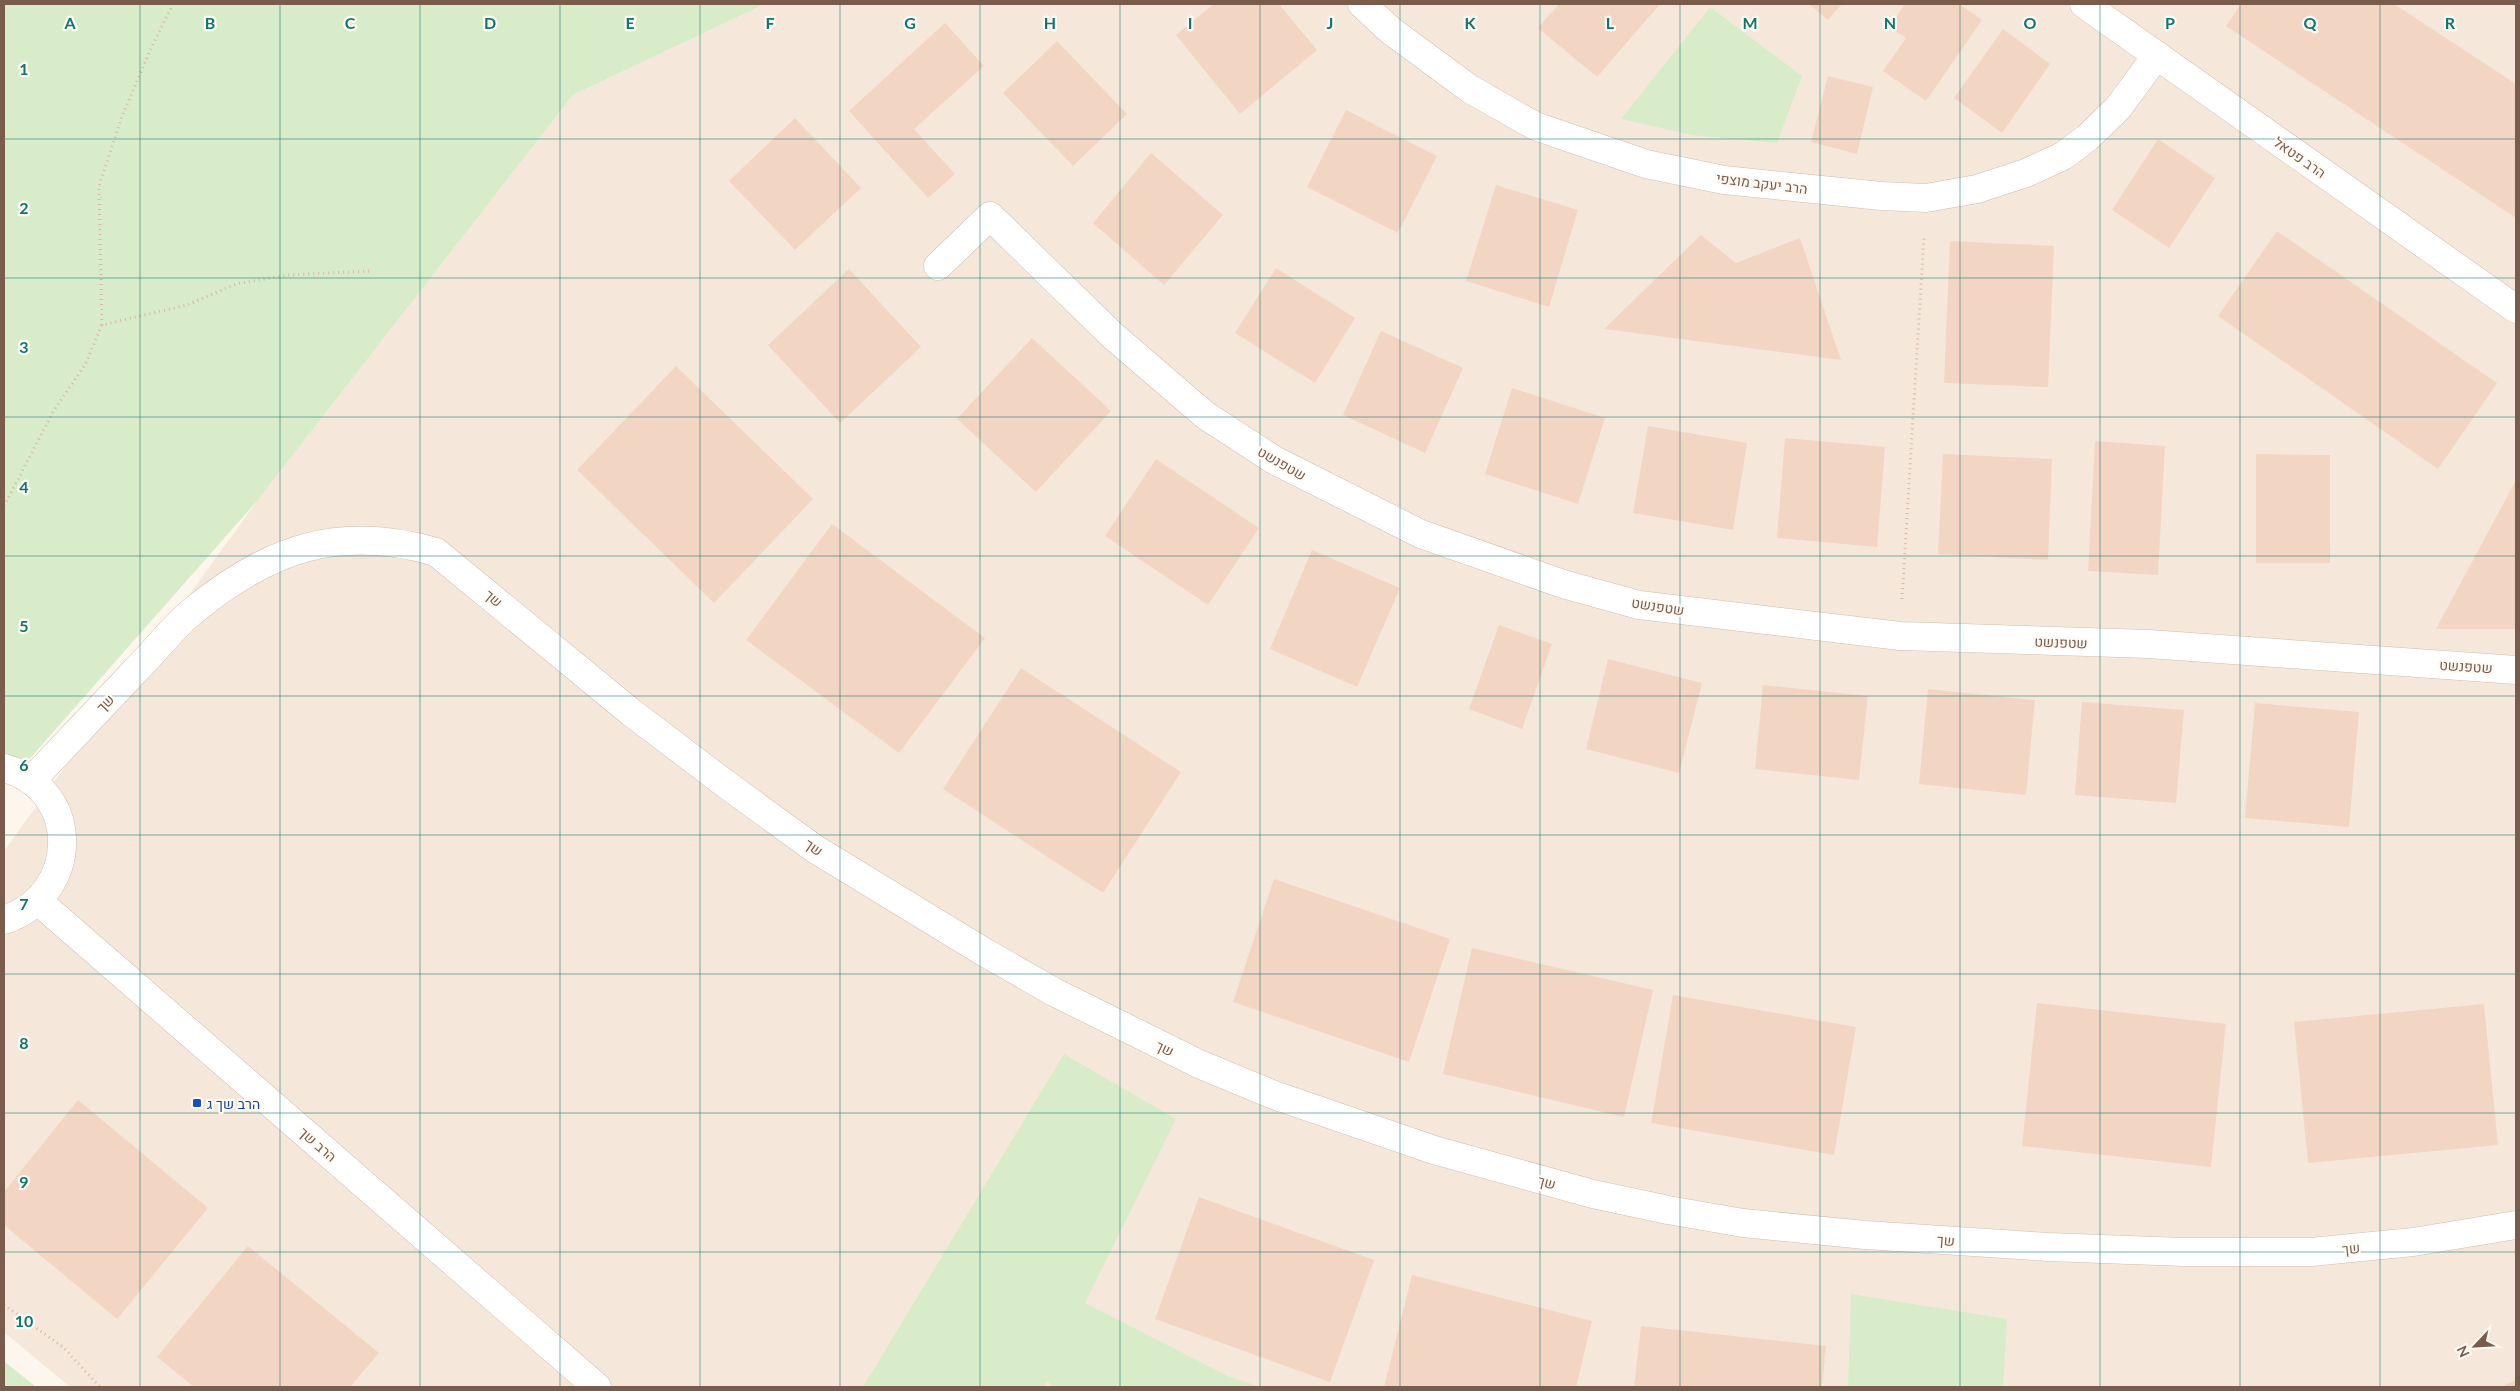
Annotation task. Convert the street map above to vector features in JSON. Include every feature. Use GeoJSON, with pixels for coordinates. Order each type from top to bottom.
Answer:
{"type":"FeatureCollection","features":[{"type":"Feature","properties":{"kind":"street","name":"הרב יעקב מוצפי"},"geometry":{"type":"LineString","coordinates":[[1362,4],[1390,30],[1470,89],[1535,126],[1646,164],[1724,180],[1881,196],[1926,198],[1978,189],[2026,173],[2063,156],[2087,138],[2118,108],[2157,55]]}},
{"type":"Feature","properties":{"kind":"street","name":"הרב פטאל"},"geometry":{"type":"LineString","coordinates":[[2084,4],[2516,309]]}},
{"type":"Feature","properties":{"kind":"street","name":"שטפנשט"},"geometry":{"type":"LineString","coordinates":[[938,266],[990,216],[1112,335],[1205,415],[1274,460],[1421,534],[1470,553],[1563,584],[1639,604],[1900,636],[2149,644],[2516,670]]}},
{"type":"Feature","properties":{"kind":"street","name":"שך"},"geometry":{"type":"LineString","coordinates":[[31,781],[193,611],[267,560],[314,544],[362,539],[405,543],[436,552],[632,713],[815,849],[976,947],[1054,992],[1199,1064],[1274,1095],[1425,1147],[1593,1194],[1668,1210],[1743,1223],[1865,1235],[2077,1248],[2184,1252],[2311,1252],[2413,1242],[2516,1225]]}},
{"type":"Feature","properties":{"kind":"street"},"geometry":{"type":"LineString","coordinates":[[4,768],[31,781],[49,798],[59,821],[62,846],[58,870],[53,882],[38,901],[17,915],[4,920]]}},
{"type":"Feature","properties":{"kind":"street","name":"הרב שך"},"geometry":{"type":"LineString","coordinates":[[38,901],[597,1387]]}},
{"type":"Feature","properties":{"kind":"path"},"geometry":{"type":"LineString","coordinates":[[4,506],[54,410],[85,365],[102,325],[99,186],[122,116],[153,44],[174,4]]}},
{"type":"Feature","properties":{"kind":"path"},"geometry":{"type":"LineString","coordinates":[[1900,636],[1926,198]]}},
{"type":"Feature","properties":{"kind":"path"},"geometry":{"type":"LineString","coordinates":[[102,325],[187,305],[236,284],[288,275],[372,271]]}},
{"type":"Feature","properties":{"kind":"path"},"geometry":{"type":"LineString","coordinates":[[4,1305],[63,1347],[100,1387]]}},
{"type":"Feature","properties":{"kind":"shaded area"},"geometry":{"type":"Polygon","coordinates":[[[765,4],[2516,4],[2516,1387],[70,1387],[4,1332],[4,851],[257,501],[573,95],[765,4]]]}},
{"type":"Feature","properties":{"kind":"green space"},"geometry":{"type":"Polygon","coordinates":[[[4,4],[765,4],[573,95],[257,501],[17,773],[4,781],[4,4]]]}},
{"type":"Feature","properties":{"kind":"green space"},"geometry":{"type":"Polygon","coordinates":[[[1710,7],[1802,76],[1777,143],[1692,135],[1621,119],[1710,7]]]}},
{"type":"Feature","properties":{"kind":"green space"},"geometry":{"type":"Polygon","coordinates":[[[1064,1054],[1176,1119],[1085,1303],[1230,1377],[1261,1387],[1053,1387],[1047,1381],[1044,1387],[863,1387],[1064,1054]]]}},
{"type":"Feature","properties":{"kind":"green space"},"geometry":{"type":"Polygon","coordinates":[[[1851,1294],[2007,1319],[2003,1387],[1848,1387],[1851,1294]]]}},
{"type":"Feature","properties":{"kind":"green space"},"geometry":{"type":"Polygon","coordinates":[[[4,1361],[36,1387],[4,1387],[4,1361]]]}},
{"type":"Feature","properties":{"kind":"building"},"geometry":{"type":"Polygon","coordinates":[[[1214,4],[1279,4],[1317,50],[1240,114],[1176,35],[1214,4]]]}},
{"type":"Feature","properties":{"kind":"building"},"geometry":{"type":"Polygon","coordinates":[[[1559,4],[1660,4],[1597,77],[1538,28],[1559,4]]]}},
{"type":"Feature","properties":{"kind":"building"},"geometry":{"type":"Polygon","coordinates":[[[1809,4],[1842,4],[1828,20],[1809,4]]]}},
{"type":"Feature","properties":{"kind":"building"},"geometry":{"type":"Polygon","coordinates":[[[1905,4],[1959,4],[1982,20],[1926,101],[1883,71],[1906,38],[1889,27],[1905,4]]]}},
{"type":"Feature","properties":{"kind":"building"},"geometry":{"type":"Polygon","coordinates":[[[2241,4],[2394,4],[2516,84],[2516,218],[2226,26],[2241,4]]]}},
{"type":"Feature","properties":{"kind":"building"},"geometry":{"type":"Polygon","coordinates":[[[945,23],[984,66],[914,129],[955,174],[928,198],[849,111],[945,23]]]}},
{"type":"Feature","properties":{"kind":"building"},"geometry":{"type":"Polygon","coordinates":[[[2003,29],[2050,64],[2002,133],[1954,98],[2003,29]]]}},
{"type":"Feature","properties":{"kind":"building"},"geometry":{"type":"Polygon","coordinates":[[[1057,41],[1127,114],[1073,166],[1003,93],[1057,41]]]}},
{"type":"Feature","properties":{"kind":"building"},"geometry":{"type":"Polygon","coordinates":[[[1828,76],[1873,87],[1857,154],[1811,142],[1828,76]]]}},
{"type":"Feature","properties":{"kind":"building"},"geometry":{"type":"Polygon","coordinates":[[[1346,110],[1437,156],[1398,233],[1307,187],[1346,110]]]}},
{"type":"Feature","properties":{"kind":"building"},"geometry":{"type":"Polygon","coordinates":[[[795,118],[861,188],[795,250],[729,181],[795,118]]]}},
{"type":"Feature","properties":{"kind":"building"},"geometry":{"type":"Polygon","coordinates":[[[2158,139],[2215,178],[2169,248],[2112,210],[2158,139]]]}},
{"type":"Feature","properties":{"kind":"building"},"geometry":{"type":"Polygon","coordinates":[[[1151,153],[1223,215],[1164,285],[1093,223],[1151,153]]]}},
{"type":"Feature","properties":{"kind":"building"},"geometry":{"type":"Polygon","coordinates":[[[1496,185],[1578,210],[1549,307],[1466,281],[1496,185]]]}},
{"type":"Feature","properties":{"kind":"building"},"geometry":{"type":"Polygon","coordinates":[[[2277,231],[2497,383],[2438,469],[2218,316],[2277,231]]]}},
{"type":"Feature","properties":{"kind":"building"},"geometry":{"type":"Polygon","coordinates":[[[1701,235],[1736,263],[1800,238],[1841,360],[1604,329],[1701,235]]]}},
{"type":"Feature","properties":{"kind":"building"},"geometry":{"type":"Polygon","coordinates":[[[1950,241],[2054,246],[2048,387],[1944,383],[1950,241]]]}},
{"type":"Feature","properties":{"kind":"building"},"geometry":{"type":"Polygon","coordinates":[[[1276,268],[1355,318],[1315,383],[1235,333],[1276,268]]]}},
{"type":"Feature","properties":{"kind":"building"},"geometry":{"type":"Polygon","coordinates":[[[849,269],[921,347],[840,423],[768,345],[849,269]]]}},
{"type":"Feature","properties":{"kind":"building"},"geometry":{"type":"Polygon","coordinates":[[[1381,331],[1463,368],[1425,453],[1343,415],[1381,331]]]}},
{"type":"Feature","properties":{"kind":"building"},"geometry":{"type":"Polygon","coordinates":[[[1032,338],[1111,411],[1036,492],[957,419],[1032,338]]]}},
{"type":"Feature","properties":{"kind":"building"},"geometry":{"type":"Polygon","coordinates":[[[676,366],[813,499],[714,603],[577,470],[676,366]]]}},
{"type":"Feature","properties":{"kind":"building"},"geometry":{"type":"Polygon","coordinates":[[[1512,388],[1605,418],[1578,504],[1485,474],[1512,388]]]}},
{"type":"Feature","properties":{"kind":"building"},"geometry":{"type":"Polygon","coordinates":[[[1648,426],[1747,443],[1733,530],[1633,513],[1648,426]]]}},
{"type":"Feature","properties":{"kind":"building"},"geometry":{"type":"Polygon","coordinates":[[[1785,438],[1885,447],[1877,547],[1777,538],[1785,438]]]}},
{"type":"Feature","properties":{"kind":"building"},"geometry":{"type":"Polygon","coordinates":[[[2095,441],[2165,446],[2158,575],[2088,571],[2095,441]]]}},
{"type":"Feature","properties":{"kind":"building"},"geometry":{"type":"Polygon","coordinates":[[[1943,454],[2052,459],[2048,560],[1938,554],[1943,454]]]}},
{"type":"Feature","properties":{"kind":"building"},"geometry":{"type":"Polygon","coordinates":[[[2256,454],[2330,455],[2330,563],[2256,563],[2256,454]]]}},
{"type":"Feature","properties":{"kind":"building"},"geometry":{"type":"Polygon","coordinates":[[[1156,459],[1259,528],[1208,605],[1105,536],[1156,459]]]}},
{"type":"Feature","properties":{"kind":"building"},"geometry":{"type":"Polygon","coordinates":[[[2516,480],[2516,629],[2436,629],[2516,480]]]}},
{"type":"Feature","properties":{"kind":"building"},"geometry":{"type":"Polygon","coordinates":[[[832,524],[985,638],[899,753],[746,640],[832,524]]]}},
{"type":"Feature","properties":{"kind":"building"},"geometry":{"type":"Polygon","coordinates":[[[1312,550],[1400,588],[1357,687],[1270,649],[1312,550]]]}},
{"type":"Feature","properties":{"kind":"building"},"geometry":{"type":"Polygon","coordinates":[[[1499,625],[1552,644],[1522,729],[1469,709],[1499,625]]]}},
{"type":"Feature","properties":{"kind":"building"},"geometry":{"type":"Polygon","coordinates":[[[1608,659],[1702,683],[1679,773],[1586,749],[1608,659]]]}},
{"type":"Feature","properties":{"kind":"building"},"geometry":{"type":"Polygon","coordinates":[[[1021,668],[1181,772],[1103,893],[943,789],[1021,668]]]}},
{"type":"Feature","properties":{"kind":"building"},"geometry":{"type":"Polygon","coordinates":[[[1763,685],[1868,696],[1859,780],[1755,769],[1763,685]]]}},
{"type":"Feature","properties":{"kind":"building"},"geometry":{"type":"Polygon","coordinates":[[[1928,689],[2035,700],[2026,795],[1919,784],[1928,689]]]}},
{"type":"Feature","properties":{"kind":"building"},"geometry":{"type":"Polygon","coordinates":[[[2082,702],[2184,710],[2176,803],[2075,795],[2082,702]]]}},
{"type":"Feature","properties":{"kind":"building"},"geometry":{"type":"Polygon","coordinates":[[[2255,703],[2359,712],[2349,827],[2245,818],[2255,703]]]}},
{"type":"Feature","properties":{"kind":"building"},"geometry":{"type":"Polygon","coordinates":[[[1274,879],[1450,939],[1409,1062],[1233,1002],[1274,879]]]}},
{"type":"Feature","properties":{"kind":"building"},"geometry":{"type":"Polygon","coordinates":[[[1472,948],[1653,990],[1624,1117],[1443,1074],[1472,948]]]}},
{"type":"Feature","properties":{"kind":"building"},"geometry":{"type":"Polygon","coordinates":[[[1673,995],[1856,1027],[1834,1155],[1651,1123],[1673,995]]]}},
{"type":"Feature","properties":{"kind":"building"},"geometry":{"type":"Polygon","coordinates":[[[2037,1003],[2226,1024],[2211,1167],[2022,1146],[2037,1003]]]}},
{"type":"Feature","properties":{"kind":"building"},"geometry":{"type":"Polygon","coordinates":[[[2484,1004],[2498,1145],[2308,1163],[2294,1022],[2484,1004]]]}},
{"type":"Feature","properties":{"kind":"building"},"geometry":{"type":"Polygon","coordinates":[[[78,1100],[208,1208],[117,1319],[4,1225],[4,1192],[78,1100]]]}},
{"type":"Feature","properties":{"kind":"building"},"geometry":{"type":"Polygon","coordinates":[[[1199,1197],[1374,1260],[1330,1382],[1155,1319],[1199,1197]]]}},
{"type":"Feature","properties":{"kind":"building"},"geometry":{"type":"Polygon","coordinates":[[[248,1246],[379,1353],[350,1387],[194,1387],[157,1357],[248,1246]]]}},
{"type":"Feature","properties":{"kind":"building"},"geometry":{"type":"Polygon","coordinates":[[[1412,1275],[1592,1321],[1576,1387],[1384,1387],[1412,1275]]]}},
{"type":"Feature","properties":{"kind":"building"},"geometry":{"type":"Polygon","coordinates":[[[1641,1326],[1826,1346],[1822,1387],[1634,1387],[1641,1326]]]}},
{"type":"Feature","properties":{"kind":"building"},"geometry":{"type":"Polygon","coordinates":[[[2516,1380],[2516,1387],[2501,1387],[2516,1380]]]}},
{"type":"Feature","properties":{"kind":"place","name":"הרב שך ג"},"geometry":{"type":"Point","coordinates":[197,1103]}}]}
